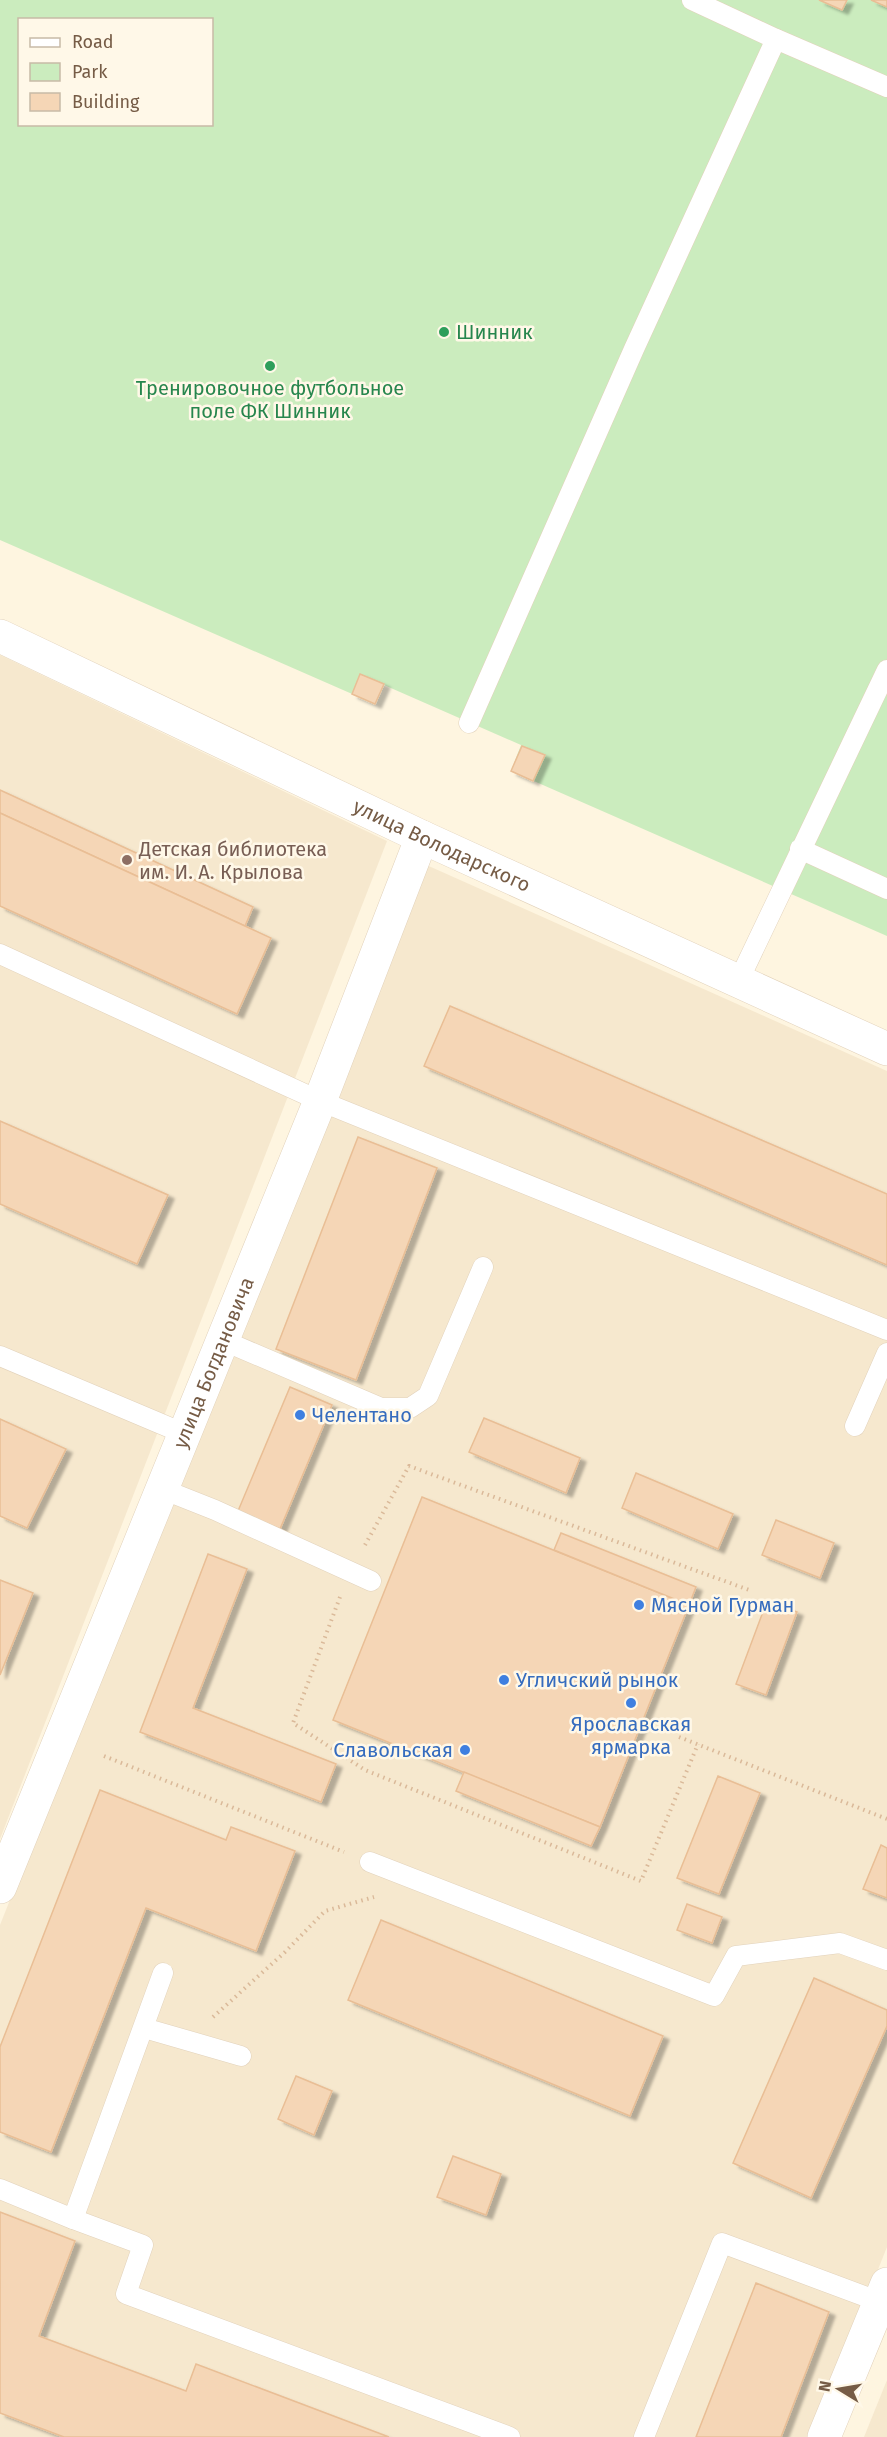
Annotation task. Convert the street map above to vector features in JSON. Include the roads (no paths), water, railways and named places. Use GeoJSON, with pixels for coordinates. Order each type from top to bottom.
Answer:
{"type":"FeatureCollection","features":[{"type":"Feature","properties":{"kind":"street","name":"улица Володарского"},"geometry":{"type":"LineString","coordinates":[[0,636],[422,837],[887,1049]]}},
{"type":"Feature","properties":{"kind":"street","name":"улица Богдановича"},"geometry":{"type":"LineString","coordinates":[[0,1887],[320,1101],[422,837]]}},
{"type":"Feature","properties":{"kind":"street"},"geometry":{"type":"LineString","coordinates":[[824,2437],[883,2293]]}},
{"type":"Feature","properties":{"kind":"lane"},"geometry":{"type":"LineString","coordinates":[[692,0],[887,87]]}},
{"type":"Feature","properties":{"kind":"lane"},"geometry":{"type":"LineString","coordinates":[[469,723],[634,349],[776,39]]}},
{"type":"Feature","properties":{"kind":"lane"},"geometry":{"type":"LineString","coordinates":[[738,982],[887,670]]}},
{"type":"Feature","properties":{"kind":"lane"},"geometry":{"type":"LineString","coordinates":[[800,849],[887,889]]}},
{"type":"Feature","properties":{"kind":"lane"},"geometry":{"type":"LineString","coordinates":[[0,954],[320,1101],[887,1330]]}},
{"type":"Feature","properties":{"kind":"lane"},"geometry":{"type":"LineString","coordinates":[[222,1341],[381,1408],[410,1408],[428,1396],[483,1267]]}},
{"type":"Feature","properties":{"kind":"lane"},"geometry":{"type":"LineString","coordinates":[[855,1426],[887,1353]]}},
{"type":"Feature","properties":{"kind":"lane"},"geometry":{"type":"LineString","coordinates":[[0,1356],[185,1434]]}},
{"type":"Feature","properties":{"kind":"lane"},"geometry":{"type":"LineString","coordinates":[[162,1489],[215,1510],[371,1581]]}},
{"type":"Feature","properties":{"kind":"lane"},"geometry":{"type":"LineString","coordinates":[[370,1862],[714,1996],[736,1956],[840,1943],[887,1960]]}},
{"type":"Feature","properties":{"kind":"lane"},"geometry":{"type":"LineString","coordinates":[[73,2218],[163,1972]]}},
{"type":"Feature","properties":{"kind":"lane"},"geometry":{"type":"LineString","coordinates":[[144,2028],[241,2056]]}},
{"type":"Feature","properties":{"kind":"lane"},"geometry":{"type":"LineString","coordinates":[[0,2189],[143,2245],[126,2294],[510,2437]]}},
{"type":"Feature","properties":{"kind":"lane"},"geometry":{"type":"LineString","coordinates":[[644,2437],[722,2243],[883,2293]]}},
{"type":"Feature","properties":{"kind":"place","name":"Шинник"},"geometry":{"type":"Point","coordinates":[444,332]}},
{"type":"Feature","properties":{"kind":"place","name":"Тренировочное футбольное поле ФК Шинник"},"geometry":{"type":"Point","coordinates":[270,366]}},
{"type":"Feature","properties":{"kind":"place","name":"Детская библиотека им. И. А. Крылова"},"geometry":{"type":"Point","coordinates":[127,860]}},
{"type":"Feature","properties":{"kind":"place","name":"Челентано"},"geometry":{"type":"Point","coordinates":[300,1415]}},
{"type":"Feature","properties":{"kind":"place","name":"Мясной Гурман"},"geometry":{"type":"Point","coordinates":[639,1605]}},
{"type":"Feature","properties":{"kind":"place","name":"Угличский рынок"},"geometry":{"type":"Point","coordinates":[504,1680]}},
{"type":"Feature","properties":{"kind":"place","name":"Ярославская ярмарка"},"geometry":{"type":"Point","coordinates":[631,1703]}},
{"type":"Feature","properties":{"kind":"place","name":"Славольская"},"geometry":{"type":"Point","coordinates":[465,1750]}}]}
